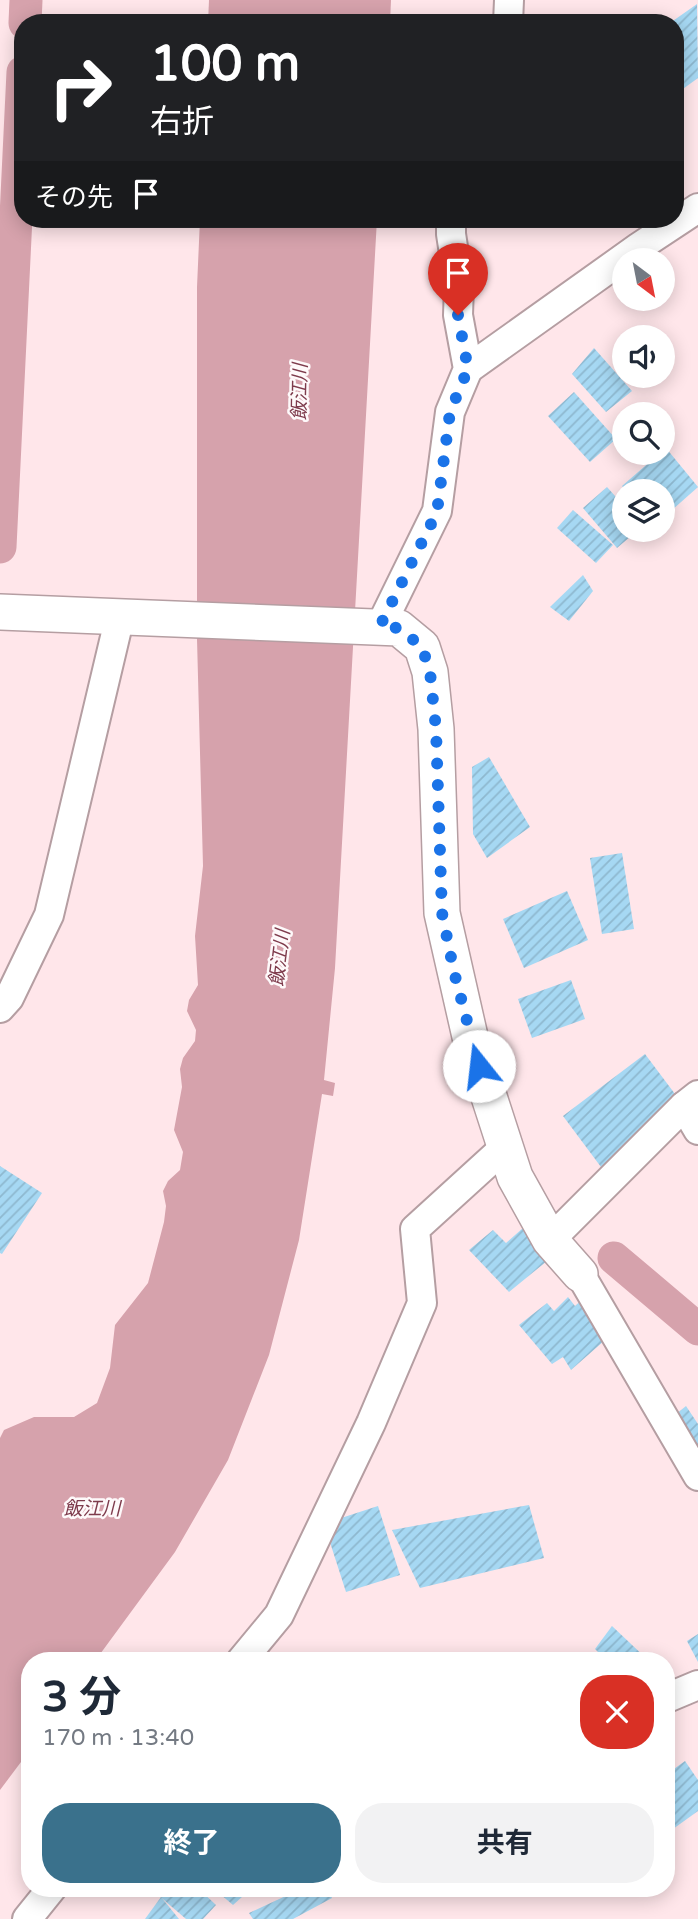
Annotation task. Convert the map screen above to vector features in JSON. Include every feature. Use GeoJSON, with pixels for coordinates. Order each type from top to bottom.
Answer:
{"type":"FeatureCollection","features":[{"type":"Feature","properties":{"kind":"street"},"geometry":{"type":"LineString","coordinates":[[452,228],[459,286],[458,315],[468,369]]}},
{"type":"Feature","properties":{"kind":"street"},"geometry":{"type":"LineString","coordinates":[[380,626],[437,512],[450,412],[468,369],[668,228]]}},
{"type":"Feature","properties":{"kind":"street"},"geometry":{"type":"LineString","coordinates":[[0,612],[380,626],[399,628],[422,647],[430,672],[436,729],[442,913],[471,1041],[505,1147],[515,1177],[550,1240],[580,1274],[698,1476]]}},
{"type":"Feature","properties":{"kind":"street"},"geometry":{"type":"LineString","coordinates":[[0,1008],[9,998],[49,915],[132,617]]}},
{"type":"Feature","properties":{"kind":"street"},"geometry":{"type":"LineString","coordinates":[[550,1240],[691,1100]]}},
{"type":"Feature","properties":{"kind":"street"},"geometry":{"type":"LineString","coordinates":[[691,1100],[698,1130]]}},
{"type":"Feature","properties":{"kind":"street"},"geometry":{"type":"LineString","coordinates":[[248,1652],[279,1615],[371,1423],[422,1303],[415,1229],[505,1147]]}},
{"type":"Feature","properties":{"kind":"street"},"geometry":{"type":"LineString","coordinates":[[675,1695],[698,1685]]}},
{"type":"Feature","properties":{"kind":"street"},"geometry":{"type":"LineString","coordinates":[[27,1919],[45,1897]]}},
{"type":"Feature","properties":{"kind":"water"},"geometry":{"type":"Polygon","coordinates":[[[209,0],[391,0],[390,14],[208,14],[209,0]]]}},
{"type":"Feature","properties":{"kind":"water","name":"飯江川"},"geometry":{"type":"Polygon","coordinates":[[[200,228],[376,228],[335,968],[324,1080],[335,1083],[333,1096],[322,1094],[299,1240],[269,1355],[228,1460],[175,1552],[102,1652],[21,1652],[21,1762],[0,1790],[0,1438],[4,1430],[34,1417],[74,1417],[97,1403],[110,1368],[115,1325],[148,1283],[164,1222],[166,1206],[163,1191],[168,1181],[180,1170],[183,1152],[174,1130],[182,1087],[180,1069],[183,1058],[195,1041],[196,1030],[187,1011],[189,1000],[198,985],[195,936],[203,866],[197,639],[197,287],[200,228]]]}},
{"type":"Feature","properties":{"kind":"building"},"geometry":{"type":"Polygon","coordinates":[[[697,4],[698,78],[684,88],[684,14],[697,4]]]}},
{"type":"Feature","properties":{"kind":"building"},"geometry":{"type":"Polygon","coordinates":[[[594,348],[612,368],[612,388],[629,388],[632,391],[618,402],[612,402],[612,407],[606,412],[572,374],[594,348]]]}},
{"type":"Feature","properties":{"kind":"building"},"geometry":{"type":"Polygon","coordinates":[[[574,392],[612,435],[612,443],[590,462],[548,416],[574,392]]]}},
{"type":"Feature","properties":{"kind":"building"},"geometry":{"type":"Polygon","coordinates":[[[675,459],[698,487],[675,507],[675,479],[630,479],[646,465],[675,465],[675,459]]]}},
{"type":"Feature","properties":{"kind":"building"},"geometry":{"type":"Polygon","coordinates":[[[607,487],[612,493],[612,542],[624,542],[617,548],[583,508],[607,487]]]}},
{"type":"Feature","properties":{"kind":"building"},"geometry":{"type":"Polygon","coordinates":[[[573,510],[613,545],[596,563],[557,528],[573,510]]]}},
{"type":"Feature","properties":{"kind":"building"},"geometry":{"type":"Polygon","coordinates":[[[583,575],[593,591],[569,621],[550,607],[583,575]]]}},
{"type":"Feature","properties":{"kind":"building"},"geometry":{"type":"Polygon","coordinates":[[[489,757],[530,827],[487,858],[473,834],[472,767],[489,757]]]}},
{"type":"Feature","properties":{"kind":"building"},"geometry":{"type":"Polygon","coordinates":[[[622,853],[634,929],[602,934],[590,858],[622,853]]]}},
{"type":"Feature","properties":{"kind":"building"},"geometry":{"type":"Polygon","coordinates":[[[567,891],[588,940],[524,968],[503,919],[567,891]]]}},
{"type":"Feature","properties":{"kind":"building"},"geometry":{"type":"Polygon","coordinates":[[[571,980],[585,1019],[532,1038],[518,999],[571,980]]]}},
{"type":"Feature","properties":{"kind":"building"},"geometry":{"type":"Polygon","coordinates":[[[645,1054],[684,1106],[601,1167],[563,1116],[645,1054]]]}},
{"type":"Feature","properties":{"kind":"building"},"geometry":{"type":"Polygon","coordinates":[[[0,1166],[42,1193],[2,1254],[0,1253],[0,1166]]]}},
{"type":"Feature","properties":{"kind":"building"},"geometry":{"type":"Polygon","coordinates":[[[532,1220],[558,1252],[509,1292],[469,1250],[493,1230],[506,1243],[532,1220]]]}},
{"type":"Feature","properties":{"kind":"building"},"geometry":{"type":"Polygon","coordinates":[[[591,1292],[622,1325],[571,1370],[563,1357],[552,1364],[519,1325],[547,1303],[554,1311],[568,1297],[575,1306],[591,1292]]]}},
{"type":"Feature","properties":{"kind":"building"},"geometry":{"type":"Polygon","coordinates":[[[686,1406],[698,1424],[698,1461],[658,1429],[686,1406]]]}},
{"type":"Feature","properties":{"kind":"building"},"geometry":{"type":"Polygon","coordinates":[[[529,1505],[544,1558],[420,1588],[392,1530],[529,1505]]]}},
{"type":"Feature","properties":{"kind":"building"},"geometry":{"type":"Polygon","coordinates":[[[378,1506],[400,1575],[346,1592],[327,1533],[338,1530],[335,1520],[378,1506]]]}},
{"type":"Feature","properties":{"kind":"building"},"geometry":{"type":"Polygon","coordinates":[[[612,1626],[639,1652],[598,1652],[595,1649],[612,1626]]]}},
{"type":"Feature","properties":{"kind":"building"},"geometry":{"type":"Polygon","coordinates":[[[698,1634],[698,1662],[687,1641],[698,1634]]]}},
{"type":"Feature","properties":{"kind":"building"},"geometry":{"type":"Polygon","coordinates":[[[685,1761],[698,1780],[698,1811],[675,1828],[675,1768],[685,1761]]]}},
{"type":"Feature","properties":{"kind":"building"},"geometry":{"type":"Polygon","coordinates":[[[160,1897],[208,1897],[216,1905],[203,1919],[186,1919],[160,1897]]]}},
{"type":"Feature","properties":{"kind":"building"},"geometry":{"type":"Polygon","coordinates":[[[161,1897],[179,1919],[145,1919],[161,1897]]]}},
{"type":"Feature","properties":{"kind":"building"},"geometry":{"type":"Polygon","coordinates":[[[224,1897],[242,1897],[233,1905],[224,1897]]]}},
{"type":"Feature","properties":{"kind":"building"},"geometry":{"type":"Polygon","coordinates":[[[283,1897],[332,1898],[293,1919],[253,1919],[249,1913],[283,1897]]]}},
{"type":"Feature","properties":{"kind":"waterway"},"geometry":{"type":"LineString","coordinates":[[25,14],[26,0]]}},
{"type":"Feature","properties":{"kind":"waterway"},"geometry":{"type":"LineString","coordinates":[[0,547],[15,228]]}},
{"type":"Feature","properties":{"kind":"waterway"},"geometry":{"type":"LineString","coordinates":[[614,1258],[698,1329]]}},
{"type":"Feature","properties":{"kind":"route"},"geometry":{"type":"LineString","coordinates":[[458,315],[468,369],[450,412],[437,512],[380,626],[399,628],[422,647],[430,672],[436,729],[442,913],[454,972],[479,1066]]}}]}
